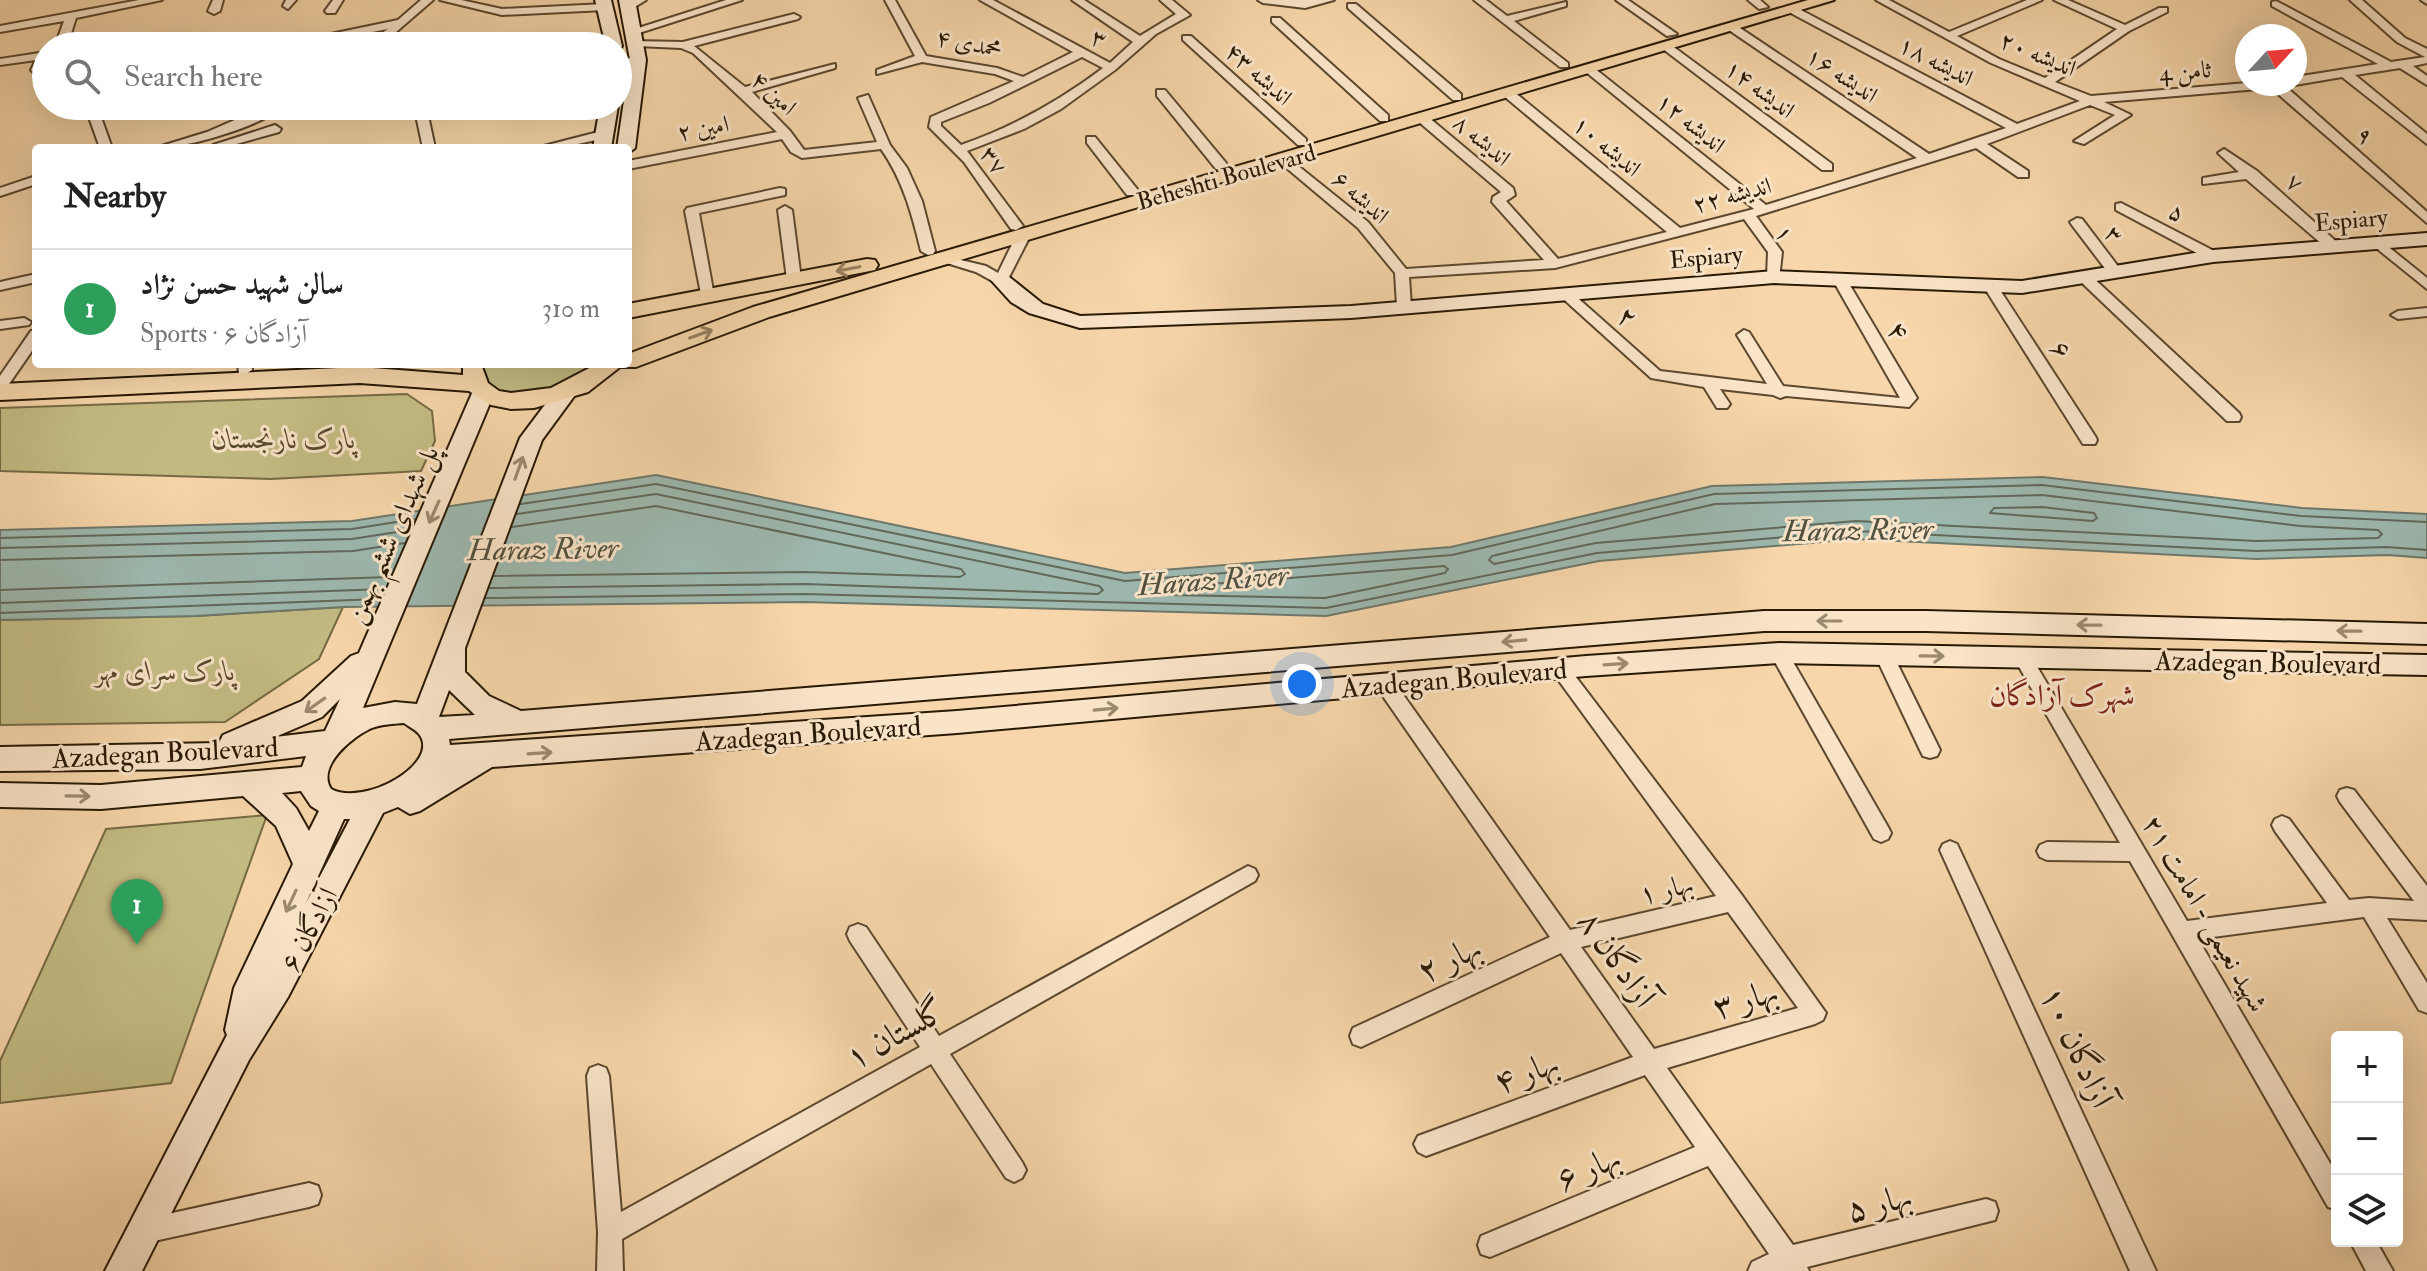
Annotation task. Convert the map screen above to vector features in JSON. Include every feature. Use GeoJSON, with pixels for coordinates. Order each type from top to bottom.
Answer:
{"type":"FeatureCollection","features":[{"type":"Feature","properties":{"kind":"main road","name":"Beheshti Boulevard"},"geometry":{"type":"LineString","coordinates":[[632,359],[761,312],[936,256],[1283,160],[1590,70],[1758,3],[1790,5],[1826,0]]}},
{"type":"Feature","properties":{"kind":"main road"},"geometry":{"type":"LineString","coordinates":[[632,2],[636,45],[632,86]]}},
{"type":"Feature","properties":{"kind":"main road"},"geometry":{"type":"LineString","coordinates":[[604,3],[611,32]]}},
{"type":"Feature","properties":{"kind":"main road","name":"Beheshti Boulevard"},"geometry":{"type":"LineString","coordinates":[[1019,232],[1132,192],[1564,65],[1733,28],[1790,5]]}},
{"type":"Feature","properties":{"kind":"main road"},"geometry":{"type":"LineString","coordinates":[[604,141],[607,120]]}},
{"type":"Feature","properties":{"kind":"main road"},"geometry":{"type":"LineString","coordinates":[[626,144],[629,120]]}},
{"type":"Feature","properties":{"kind":"main road","name":"Espiary"},"geometry":{"type":"LineString","coordinates":[[1001,280],[1021,303],[1046,315],[1080,322],[1351,312],[1774,277],[2022,287],[2213,256],[2427,239]]}},
{"type":"Feature","properties":{"kind":"main road","name":"Beheshti Boulevard"},"geometry":{"type":"LineString","coordinates":[[632,310],[936,256]]}},
{"type":"Feature","properties":{"kind":"main road"},"geometry":{"type":"LineString","coordinates":[[1,385],[231,368]]}},
{"type":"Feature","properties":{"kind":"main road","name":"Beheshti Boulevard"},"geometry":{"type":"LineString","coordinates":[[564,395],[612,368]]}},
{"type":"Feature","properties":{"kind":"main road"},"geometry":{"type":"LineString","coordinates":[[1,385],[360,375],[477,380],[519,401],[564,395]]}},
{"type":"Feature","properties":{"kind":"main road","name":"پل شهدای ششم بهمن"},"geometry":{"type":"LineString","coordinates":[[335,737],[466,441],[477,380]]}},
{"type":"Feature","properties":{"kind":"main road"},"geometry":{"type":"LineString","coordinates":[[431,735],[408,712],[362,719],[335,737],[317,760],[312,778],[319,795],[336,806],[373,805],[411,786],[431,735],[453,647],[531,438],[564,395]]}},
{"type":"Feature","properties":{"kind":"main road","name":"Azadegan Boulevard"},"geometry":{"type":"LineString","coordinates":[[431,735],[524,723],[1764,621],[1942,621],[2427,634]]}},
{"type":"Feature","properties":{"kind":"main road"},"geometry":{"type":"LineString","coordinates":[[453,647],[452,675],[467,692],[484,710],[524,723]]}},
{"type":"Feature","properties":{"kind":"main road"},"geometry":{"type":"LineString","coordinates":[[200,757],[312,709],[371,652]]}},
{"type":"Feature","properties":{"kind":"main road","name":"Azadegan Boulevard"},"geometry":{"type":"LineString","coordinates":[[431,735],[487,755],[974,720],[1779,653],[2427,665]]}},
{"type":"Feature","properties":{"kind":"main road"},"geometry":{"type":"LineString","coordinates":[[1041,680],[1046,714]]}},
{"type":"Feature","properties":{"kind":"main road"},"geometry":{"type":"LineString","coordinates":[[974,720],[975,686]]}},
{"type":"Feature","properties":{"kind":"main road","name":"Azadegan Boulevard"},"geometry":{"type":"LineString","coordinates":[[0,759],[200,757],[335,737]]}},
{"type":"Feature","properties":{"kind":"main road"},"geometry":{"type":"LineString","coordinates":[[344,859],[377,826],[435,785],[487,755]]}},
{"type":"Feature","properties":{"kind":"main road","name":"Azadegan Boulevard"},"geometry":{"type":"LineString","coordinates":[[0,795],[101,797],[312,778]]}},
{"type":"Feature","properties":{"kind":"main road"},"geometry":{"type":"LineString","coordinates":[[247,784],[272,798],[292,822],[308,864]]}},
{"type":"Feature","properties":{"kind":"main road","name":"آزادگان ۶"},"geometry":{"type":"LineString","coordinates":[[123,1271],[237,1049],[277,987],[373,805]]}},
{"type":"Feature","properties":{"kind":"main road","name":"آزادگان ۶"},"geometry":{"type":"LineString","coordinates":[[237,1049],[250,988],[336,806]]}},
{"type":"Feature","properties":{"kind":"street"},"geometry":{"type":"LineString","coordinates":[[89,13],[91,0]]}},
{"type":"Feature","properties":{"kind":"street"},"geometry":{"type":"LineString","coordinates":[[0,29],[157,0]]}},
{"type":"Feature","properties":{"kind":"street"},"geometry":{"type":"LineString","coordinates":[[331,11],[338,0]]}},
{"type":"Feature","properties":{"kind":"street"},"geometry":{"type":"LineString","coordinates":[[388,32],[428,0]]}},
{"type":"Feature","properties":{"kind":"street"},"geometry":{"type":"LineString","coordinates":[[445,0],[502,12],[537,5],[604,3]]}},
{"type":"Feature","properties":{"kind":"street"},"geometry":{"type":"LineString","coordinates":[[632,49],[737,0]]}},
{"type":"Feature","properties":{"kind":"street","name":"محمدی ۴"},"geometry":{"type":"LineString","coordinates":[[890,0],[922,58],[936,63],[992,67],[1023,81]]}},
{"type":"Feature","properties":{"kind":"street","name":"۳"},"geometry":{"type":"LineString","coordinates":[[985,0],[1079,54],[1111,68]]}},
{"type":"Feature","properties":{"kind":"street"},"geometry":{"type":"LineString","coordinates":[[1077,0],[1140,41]]}},
{"type":"Feature","properties":{"kind":"street"},"geometry":{"type":"LineString","coordinates":[[959,150],[1022,127],[1111,68],[1146,33],[1184,15],[1165,0]]}},
{"type":"Feature","properties":{"kind":"street"},"geometry":{"type":"LineString","coordinates":[[1265,1],[1305,5],[1329,0]]}},
{"type":"Feature","properties":{"kind":"street"},"geometry":{"type":"LineString","coordinates":[[1479,0],[1564,65]]}},
{"type":"Feature","properties":{"kind":"street","name":"اندیشه ۱۴"},"geometry":{"type":"LineString","coordinates":[[1621,0],[1827,167]]}},
{"type":"Feature","properties":{"kind":"street","name":"اندیشه ۲۰"},"geometry":{"type":"LineString","coordinates":[[1881,0],[2045,83],[2095,99]]}},
{"type":"Feature","properties":{"kind":"street"},"geometry":{"type":"LineString","coordinates":[[1948,36],[2037,0]]}},
{"type":"Feature","properties":{"kind":"street"},"geometry":{"type":"LineString","coordinates":[[2059,0],[2125,29]]}},
{"type":"Feature","properties":{"kind":"street"},"geometry":{"type":"LineString","coordinates":[[2355,0],[2401,40],[2427,54]]}},
{"type":"Feature","properties":{"kind":"street"},"geometry":{"type":"LineString","coordinates":[[1505,20],[1562,4]]}},
{"type":"Feature","properties":{"kind":"street"},"geometry":{"type":"LineString","coordinates":[[2276,4],[2391,67]]}},
{"type":"Feature","properties":{"kind":"street","name":"اندیشه ۱۸"},"geometry":{"type":"LineString","coordinates":[[1790,5],[2017,129]]}},
{"type":"Feature","properties":{"kind":"street"},"geometry":{"type":"LineString","coordinates":[[1352,6],[1457,97]]}},
{"type":"Feature","properties":{"kind":"street"},"geometry":{"type":"LineString","coordinates":[[2045,83],[2125,29],[2163,10]]}},
{"type":"Feature","properties":{"kind":"street"},"geometry":{"type":"LineString","coordinates":[[66,32],[71,16]]}},
{"type":"Feature","properties":{"kind":"street"},"geometry":{"type":"LineString","coordinates":[[636,45],[683,45],[794,17]]}},
{"type":"Feature","properties":{"kind":"street"},"geometry":{"type":"LineString","coordinates":[[1276,20],[1384,118]]}},
{"type":"Feature","properties":{"kind":"street"},"geometry":{"type":"LineString","coordinates":[[353,32],[401,23]]}},
{"type":"Feature","properties":{"kind":"street","name":"اندیشه ۱۶"},"geometry":{"type":"LineString","coordinates":[[1733,28],[1926,158]]}},
{"type":"Feature","properties":{"kind":"street","name":"اندیشه ۴۳"},"geometry":{"type":"LineString","coordinates":[[1187,38],[1302,142]]}},
{"type":"Feature","properties":{"kind":"street","name":"امین ۴"},"geometry":{"type":"LineString","coordinates":[[683,45],[711,62],[786,134],[797,152],[809,155],[884,145]]}},
{"type":"Feature","properties":{"kind":"street"},"geometry":{"type":"LineString","coordinates":[[1023,81],[1079,54]]}},
{"type":"Feature","properties":{"kind":"street"},"geometry":{"type":"LineString","coordinates":[[0,62],[32,57]]}},
{"type":"Feature","properties":{"kind":"street"},"geometry":{"type":"LineString","coordinates":[[881,72],[922,58]]}},
{"type":"Feature","properties":{"kind":"street"},"geometry":{"type":"LineString","coordinates":[[2307,79],[2427,60]]}},
{"type":"Feature","properties":{"kind":"street"},"geometry":{"type":"LineString","coordinates":[[2404,65],[2427,81]]}},
{"type":"Feature","properties":{"kind":"street"},"geometry":{"type":"LineString","coordinates":[[740,92],[831,66]]}},
{"type":"Feature","properties":{"kind":"street","name":"اندیشه ۱۲"},"geometry":{"type":"LineString","coordinates":[[1590,70],[1764,210]]}},
{"type":"Feature","properties":{"kind":"street"},"geometry":{"type":"LineString","coordinates":[[2346,74],[2427,140]]}},
{"type":"Feature","properties":{"kind":"street","name":"۳۷"},"geometry":{"type":"LineString","coordinates":[[1019,232],[959,150],[934,123],[943,115],[1023,81]]}},
{"type":"Feature","properties":{"kind":"street","name":"ثامن 4"},"geometry":{"type":"LineString","coordinates":[[2095,99],[2235,87]]}},
{"type":"Feature","properties":{"kind":"street"},"geometry":{"type":"LineString","coordinates":[[1161,93],[1221,166]]}},
{"type":"Feature","properties":{"kind":"street","name":"اندیشه ۱۰"},"geometry":{"type":"LineString","coordinates":[[1509,94],[1677,233]]}},
{"type":"Feature","properties":{"kind":"street","name":"۹"},"geometry":{"type":"LineString","coordinates":[[2289,96],[2427,219]]}},
{"type":"Feature","properties":{"kind":"street"},"geometry":{"type":"LineString","coordinates":[[864,98],[884,145],[901,168],[936,256]]}},
{"type":"Feature","properties":{"kind":"street"},"geometry":{"type":"LineString","coordinates":[[2080,141],[2125,115],[2095,99]]}},
{"type":"Feature","properties":{"kind":"street","name":"اندیشه ۲۲"},"geometry":{"type":"LineString","coordinates":[[1402,273],[1555,264],[1764,210],[1978,143],[2095,99]]}},
{"type":"Feature","properties":{"kind":"street","name":"اندیشه ۸"},"geometry":{"type":"LineString","coordinates":[[1423,119],[1508,191],[1499,202],[1555,264]]}},
{"type":"Feature","properties":{"kind":"street"},"geometry":{"type":"LineString","coordinates":[[96,120],[105,144]]}},
{"type":"Feature","properties":{"kind":"street"},"geometry":{"type":"LineString","coordinates":[[217,143],[245,120]]}},
{"type":"Feature","properties":{"kind":"street"},"geometry":{"type":"LineString","coordinates":[[423,120],[428,144]]}},
{"type":"Feature","properties":{"kind":"street"},"geometry":{"type":"LineString","coordinates":[[217,143],[275,129]]}},
{"type":"Feature","properties":{"kind":"street","name":"امین ۲"},"geometry":{"type":"LineString","coordinates":[[632,164],[786,134]]}},
{"type":"Feature","properties":{"kind":"street"},"geometry":{"type":"LineString","coordinates":[[1091,140],[1132,192]]}},
{"type":"Feature","properties":{"kind":"street"},"geometry":{"type":"LineString","coordinates":[[577,144],[604,141]]}},
{"type":"Feature","properties":{"kind":"street"},"geometry":{"type":"LineString","coordinates":[[1978,143],[2023,174]]}},
{"type":"Feature","properties":{"kind":"street","name":"۷"},"geometry":{"type":"LineString","coordinates":[[2224,153],[2334,247]]}},
{"type":"Feature","properties":{"kind":"street","name":"اندیشه ۶"},"geometry":{"type":"LineString","coordinates":[[1283,160],[1363,225],[1402,273]]}},
{"type":"Feature","properties":{"kind":"street"},"geometry":{"type":"LineString","coordinates":[[2208,181],[2252,174]]}},
{"type":"Feature","properties":{"kind":"street"},"geometry":{"type":"LineString","coordinates":[[0,192],[32,181]]}},
{"type":"Feature","properties":{"kind":"street"},"geometry":{"type":"LineString","coordinates":[[707,296],[692,211],[780,192]]}},
{"type":"Feature","properties":{"kind":"street","name":"۵"},"geometry":{"type":"LineString","coordinates":[[2121,207],[2213,256]]}},
{"type":"Feature","properties":{"kind":"street"},"geometry":{"type":"LineString","coordinates":[[785,210],[794,279]]}},
{"type":"Feature","properties":{"kind":"street","name":"۱"},"geometry":{"type":"LineString","coordinates":[[1747,214],[1775,252],[1774,277]]}},
{"type":"Feature","properties":{"kind":"street","name":"۳"},"geometry":{"type":"LineString","coordinates":[[2077,222],[2115,272]]}},
{"type":"Feature","properties":{"kind":"street"},"geometry":{"type":"LineString","coordinates":[[1001,280],[1019,232]]}},
{"type":"Feature","properties":{"kind":"street"},"geometry":{"type":"LineString","coordinates":[[2380,244],[2427,285]]}},
{"type":"Feature","properties":{"kind":"street","name":"Espiary"},"geometry":{"type":"LineString","coordinates":[[936,256],[981,269],[1001,280]]}},
{"type":"Feature","properties":{"kind":"street"},"geometry":{"type":"LineString","coordinates":[[1402,273],[1404,306]]}},
{"type":"Feature","properties":{"kind":"street"},"geometry":{"type":"LineString","coordinates":[[2084,277],[2233,417]]}},
{"type":"Feature","properties":{"kind":"street"},"geometry":{"type":"LineString","coordinates":[[0,286],[32,279]]}},
{"type":"Feature","properties":{"kind":"street","name":"۴"},"geometry":{"type":"LineString","coordinates":[[1780,393],[1904,403],[1909,398],[1841,282]]}},
{"type":"Feature","properties":{"kind":"street","name":"۶"},"geometry":{"type":"LineString","coordinates":[[1991,287],[2089,440]]}},
{"type":"Feature","properties":{"kind":"street","name":"۲"},"geometry":{"type":"LineString","coordinates":[[1566,295],[1656,375],[1709,383]]}},
{"type":"Feature","properties":{"kind":"street"},"geometry":{"type":"LineString","coordinates":[[2398,315],[2427,312]]}},
{"type":"Feature","properties":{"kind":"street"},"geometry":{"type":"LineString","coordinates":[[0,325],[24,322]]}},
{"type":"Feature","properties":{"kind":"street"},"geometry":{"type":"LineString","coordinates":[[1744,335],[1780,393]]}},
{"type":"Feature","properties":{"kind":"street"},"geometry":{"type":"LineString","coordinates":[[1,385],[32,340]]}},
{"type":"Feature","properties":{"kind":"street"},"geometry":{"type":"LineString","coordinates":[[1709,383],[1780,393]]}},
{"type":"Feature","properties":{"kind":"street"},"geometry":{"type":"LineString","coordinates":[[1709,383],[1722,404]]}},
{"type":"Feature","properties":{"kind":"street"},"geometry":{"type":"LineString","coordinates":[[1779,653],[1881,833]]}},
{"type":"Feature","properties":{"kind":"street"},"geometry":{"type":"LineString","coordinates":[[1884,655],[1930,750]]}},
{"type":"Feature","properties":{"kind":"street","name":"شهید نعیمی - امامت ۲۱"},"geometry":{"type":"LineString","coordinates":[[2023,658],[2331,1188]]}},
{"type":"Feature","properties":{"kind":"street"},"geometry":{"type":"LineString","coordinates":[[1560,669],[1734,901]]}},
{"type":"Feature","properties":{"kind":"street","name":"آزادگان ۸"},"geometry":{"type":"LineString","coordinates":[[1385,684],[1791,1265]]}},
{"type":"Feature","properties":{"kind":"street"},"geometry":{"type":"LineString","coordinates":[[2347,796],[2427,902]]}},
{"type":"Feature","properties":{"kind":"street"},"geometry":{"type":"LineString","coordinates":[[2282,825],[2344,910]]}},
{"type":"Feature","properties":{"kind":"street","name":"آزادگان ۱۰"},"geometry":{"type":"LineString","coordinates":[[1950,850],[2143,1271]]}},
{"type":"Feature","properties":{"kind":"street"},"geometry":{"type":"LineString","coordinates":[[2047,851],[2136,852]]}},
{"type":"Feature","properties":{"kind":"street","name":"گلستان ۱"},"geometry":{"type":"LineString","coordinates":[[610,1232],[1248,875]]}},
{"type":"Feature","properties":{"kind":"street","name":"بهار ۱"},"geometry":{"type":"LineString","coordinates":[[1565,941],[1734,901]]}},
{"type":"Feature","properties":{"kind":"street","name":"بهار ۳"},"geometry":{"type":"LineString","coordinates":[[1649,1062],[1815,1013],[1734,901]]}},
{"type":"Feature","properties":{"kind":"street"},"geometry":{"type":"LineString","coordinates":[[2369,907],[2427,1003]]}},
{"type":"Feature","properties":{"kind":"street"},"geometry":{"type":"LineString","coordinates":[[2182,931],[2369,907],[2427,911]]}},
{"type":"Feature","properties":{"kind":"street"},"geometry":{"type":"LineString","coordinates":[[858,934],[1014,1170]]}},
{"type":"Feature","properties":{"kind":"street","name":"بهار ۲"},"geometry":{"type":"LineString","coordinates":[[1361,1036],[1565,941]]}},
{"type":"Feature","properties":{"kind":"street","name":"بهار ۴"},"geometry":{"type":"LineString","coordinates":[[1426,1144],[1649,1062]]}},
{"type":"Feature","properties":{"kind":"street"},"geometry":{"type":"LineString","coordinates":[[598,1076],[610,1271]]}},
{"type":"Feature","properties":{"kind":"street","name":"بهار ۶"},"geometry":{"type":"LineString","coordinates":[[1490,1245],[1712,1152]]}},
{"type":"Feature","properties":{"kind":"street"},"geometry":{"type":"LineString","coordinates":[[145,1231],[309,1195]]}},
{"type":"Feature","properties":{"kind":"street","name":"بهار ۵"},"geometry":{"type":"LineString","coordinates":[[1761,1271],[1986,1211]]}},
{"type":"Feature","properties":{"kind":"street"},"geometry":{"type":"LineString","coordinates":[[2366,1247],[2380,1271]]}},
{"type":"Feature","properties":{"kind":"green space"},"geometry":{"type":"Polygon","coordinates":[[[476,368],[607,368],[595,379],[499,398],[476,368]]]}},
{"type":"Feature","properties":{"kind":"green space","name":"پارک نارنجستان"},"geometry":{"type":"Polygon","coordinates":[[[407,394],[432,411],[435,441],[421,471],[271,479],[0,471],[0,408],[407,394]]]}},
{"type":"Feature","properties":{"kind":"green space","name":"پارک سرای مهر"},"geometry":{"type":"Polygon","coordinates":[[[343,607],[319,659],[225,722],[0,725],[0,620],[196,616],[343,607]]]}},
{"type":"Feature","properties":{"kind":"green space"},"geometry":{"type":"Polygon","coordinates":[[[267,815],[171,1083],[0,1103],[0,1061],[106,829],[267,815]]]}},
{"type":"Feature","properties":{"kind":"water","name":"Haraz River"},"geometry":{"type":"Polygon","coordinates":[[[656,475],[1125,573],[1451,547],[1712,486],[2043,477],[2302,508],[2427,514],[2427,558],[2388,555],[2256,559],[1857,539],[1599,561],[1326,616],[805,602],[343,607],[196,616],[0,620],[0,530],[352,521],[656,475]]]}},
{"type":"Feature","properties":{"kind":"place","name":"سالن شهید حسن نژاد"},"geometry":{"type":"Point","coordinates":[137,945]}},
{"type":"Feature","properties":{"kind":"district","name":"شهرک آزادگان"},"geometry":{"type":"Point","coordinates":[2062,695]}}]}
